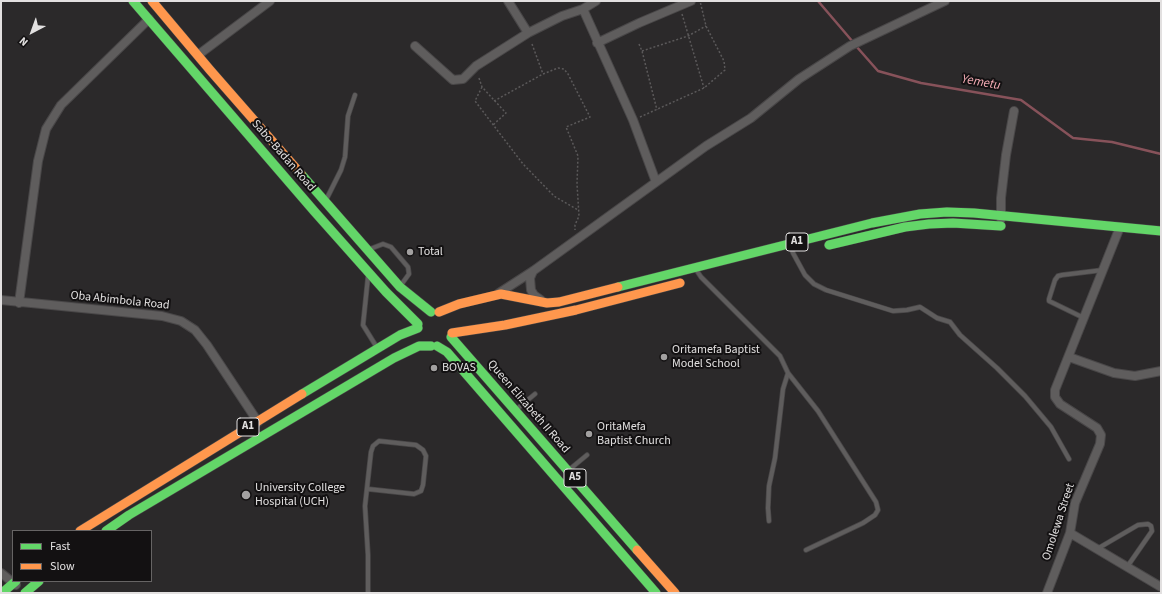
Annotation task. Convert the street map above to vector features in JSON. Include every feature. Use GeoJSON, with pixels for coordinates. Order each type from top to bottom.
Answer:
{"type":"FeatureCollection","features":[{"type":"Feature","properties":{"kind":"highway","name":"Sabo-Badan Road"},"geometry":{"type":"LineString","coordinates":[[133,1],[386,292],[418,326]]}},
{"type":"Feature","properties":{"kind":"highway","name":"Sabo-Badan Road"},"geometry":{"type":"LineString","coordinates":[[152,1],[210,70],[400,287],[411,297],[435,312]]}},
{"type":"Feature","properties":{"kind":"highway"},"geometry":{"type":"LineString","coordinates":[[200,79],[210,70]]}},
{"type":"Feature","properties":{"kind":"highway","name":"A1"},"geometry":{"type":"LineString","coordinates":[[435,312],[455,305],[496,295],[509,295],[547,303],[559,302],[872,223],[920,214],[947,212],[974,213],[1161,231]]}},
{"type":"Feature","properties":{"kind":"highway","name":"A1"},"geometry":{"type":"LineString","coordinates":[[823,246],[905,227],[929,224],[953,223],[1005,226]]}},
{"type":"Feature","properties":{"kind":"highway"},"geometry":{"type":"LineString","coordinates":[[1113,236],[1161,240]]}},
{"type":"Feature","properties":{"kind":"highway"},"geometry":{"type":"LineString","coordinates":[[451,328],[445,343],[434,346],[426,343],[422,339],[419,334],[418,326],[423,316],[435,312],[451,328],[505,325],[576,310],[697,278]]}},
{"type":"Feature","properties":{"kind":"highway","name":"A1"},"geometry":{"type":"LineString","coordinates":[[82,530],[130,498],[418,326]]}},
{"type":"Feature","properties":{"kind":"highway","name":"Queen Elizabeth II Road"},"geometry":{"type":"LineString","coordinates":[[451,328],[475,364],[675,593]]}},
{"type":"Feature","properties":{"kind":"highway","name":"A1"},"geometry":{"type":"LineString","coordinates":[[107,530],[129,515],[394,358],[419,346],[434,346]]}},
{"type":"Feature","properties":{"kind":"highway","name":"A5"},"geometry":{"type":"LineString","coordinates":[[434,346],[447,352],[656,593]]}},
{"type":"Feature","properties":{"kind":"highway"},"geometry":{"type":"LineString","coordinates":[[2,593],[15,582]]}},
{"type":"Feature","properties":{"kind":"highway"},"geometry":{"type":"LineString","coordinates":[[25,593],[38,582]]}},
{"type":"Feature","properties":{"kind":"street"},"geometry":{"type":"LineString","coordinates":[[198,55],[270,1]]}},
{"type":"Feature","properties":{"kind":"street"},"geometry":{"type":"LineString","coordinates":[[508,1],[528,33]]}},
{"type":"Feature","properties":{"kind":"street"},"geometry":{"type":"LineString","coordinates":[[597,43],[639,22],[691,1]]}},
{"type":"Feature","properties":{"kind":"street"},"geometry":{"type":"LineString","coordinates":[[496,295],[533,271],[706,146],[751,118],[799,79],[850,46],[946,1]]}},
{"type":"Feature","properties":{"kind":"street"},"geometry":{"type":"LineString","coordinates":[[415,46],[453,80],[463,79],[481,63],[528,33],[562,16],[583,9],[594,2]]}},
{"type":"Feature","properties":{"kind":"street"},"geometry":{"type":"LineString","coordinates":[[583,9],[633,120],[656,182]]}},
{"type":"Feature","properties":{"kind":"street"},"geometry":{"type":"LineString","coordinates":[[19,302],[38,161],[46,129],[61,105],[149,19]]}},
{"type":"Feature","properties":{"kind":"street"},"geometry":{"type":"LineString","coordinates":[[1005,226],[1000,215],[1001,198],[1006,155],[1014,111]]}},
{"type":"Feature","properties":{"kind":"street"},"geometry":{"type":"LineString","coordinates":[[1120,227],[1113,236],[1103,270],[1069,357],[1114,373],[1135,376],[1161,371]]}},
{"type":"Feature","properties":{"kind":"street"},"geometry":{"type":"LineString","coordinates":[[533,271],[530,278],[531,290],[534,295],[547,303]]}},
{"type":"Feature","properties":{"kind":"street","name":"Oba Abimbola Road"},"geometry":{"type":"LineString","coordinates":[[1,300],[162,316],[181,320],[195,330],[207,344],[258,422]]}},
{"type":"Feature","properties":{"kind":"street","name":"Omolewa Street"},"geometry":{"type":"LineString","coordinates":[[1046,593],[1070,533],[1075,503],[1100,444],[1101,435],[1097,428],[1060,404],[1055,397],[1055,390],[1069,357]]}},
{"type":"Feature","properties":{"kind":"street"},"geometry":{"type":"LineString","coordinates":[[1070,533],[1161,587]]}},
{"type":"Feature","properties":{"kind":"street"},"geometry":{"type":"LineString","coordinates":[[1,573],[12,580]]}},
{"type":"Feature","properties":{"kind":"street"},"geometry":{"type":"LineString","coordinates":[[15,582],[25,593]]}},
{"type":"Feature","properties":{"kind":"lane"},"geometry":{"type":"LineString","coordinates":[[325,201],[341,170],[345,156],[347,122],[355,95]]}},
{"type":"Feature","properties":{"kind":"lane"},"geometry":{"type":"LineString","coordinates":[[367,250],[383,244],[391,247],[408,267],[409,274],[400,287]]}},
{"type":"Feature","properties":{"kind":"lane"},"geometry":{"type":"LineString","coordinates":[[791,244],[793,253],[804,275],[814,284],[826,290],[893,311],[920,307],[937,318],[950,322],[960,335],[998,368],[1025,396],[1051,427],[1069,459]]}},
{"type":"Feature","properties":{"kind":"lane"},"geometry":{"type":"LineString","coordinates":[[696,268],[697,278],[780,356],[788,373],[818,411],[876,502],[878,510],[876,515],[863,523],[806,550]]}},
{"type":"Feature","properties":{"kind":"lane"},"geometry":{"type":"LineString","coordinates":[[1084,318],[1049,301],[1055,280],[1062,274],[1103,270]]}},
{"type":"Feature","properties":{"kind":"lane"},"geometry":{"type":"LineString","coordinates":[[369,272],[363,325],[379,349]]}},
{"type":"Feature","properties":{"kind":"lane"},"geometry":{"type":"LineString","coordinates":[[769,521],[769,486],[776,458],[784,389],[788,373]]}},
{"type":"Feature","properties":{"kind":"lane"},"geometry":{"type":"LineString","coordinates":[[516,411],[535,394]]}},
{"type":"Feature","properties":{"kind":"lane"},"geometry":{"type":"LineString","coordinates":[[368,490],[414,494],[421,491],[426,456],[423,450],[416,445],[378,441],[373,446],[365,506],[368,555],[368,593]]}},
{"type":"Feature","properties":{"kind":"lane"},"geometry":{"type":"LineString","coordinates":[[568,471],[586,455]]}},
{"type":"Feature","properties":{"kind":"lane"},"geometry":{"type":"LineString","coordinates":[[1097,549],[1138,525],[1148,524],[1151,526],[1152,531],[1127,567]]}},
{"type":"Feature","properties":{"kind":"path"},"geometry":{"type":"LineString","coordinates":[[633,120],[704,88],[725,70],[724,61],[706,26],[700,1]]}},
{"type":"Feature","properties":{"kind":"path"},"geometry":{"type":"LineString","coordinates":[[680,6],[704,88]]}},
{"type":"Feature","properties":{"kind":"path"},"geometry":{"type":"LineString","coordinates":[[642,52],[688,36],[706,26]]}},
{"type":"Feature","properties":{"kind":"path"},"geometry":{"type":"LineString","coordinates":[[532,44],[543,74]]}},
{"type":"Feature","properties":{"kind":"path"},"geometry":{"type":"LineString","coordinates":[[639,44],[657,110]]}},
{"type":"Feature","properties":{"kind":"path"},"geometry":{"type":"LineString","coordinates":[[494,101],[543,74],[558,68],[564,69],[568,74],[590,117],[566,127],[578,156],[577,184],[579,216],[575,225],[578,239]]}},
{"type":"Feature","properties":{"kind":"path"},"geometry":{"type":"LineString","coordinates":[[479,78],[482,87],[506,113],[494,125]]}},
{"type":"Feature","properties":{"kind":"path"},"geometry":{"type":"LineString","coordinates":[[482,87],[475,101],[523,164],[554,196],[578,210]]}},
{"type":"Feature","properties":{"kind":"waterway","name":"Yemetu"},"geometry":{"type":"LineString","coordinates":[[818,1],[853,42]]}},
{"type":"Feature","properties":{"kind":"waterway","name":"Yemetu"},"geometry":{"type":"LineString","coordinates":[[856,46],[878,71],[921,83],[1021,100],[1073,138],[1112,142],[1161,154]]}},
{"type":"Feature","properties":{"kind":"traffic: fast"},"geometry":{"type":"LineString","coordinates":[[133,1],[314,211],[386,292],[418,324]]}},
{"type":"Feature","properties":{"kind":"traffic: fast"},"geometry":{"type":"LineString","coordinates":[[301,174],[400,287],[431,312]]}},
{"type":"Feature","properties":{"kind":"traffic: fast"},"geometry":{"type":"LineString","coordinates":[[618,287],[872,223],[920,214],[947,212],[974,213],[1161,231]]}},
{"type":"Feature","properties":{"kind":"traffic: fast"},"geometry":{"type":"LineString","coordinates":[[829,245],[905,227],[929,224],[953,223],[1001,226]]}},
{"type":"Feature","properties":{"kind":"traffic: fast"},"geometry":{"type":"LineString","coordinates":[[302,394],[400,335],[418,328]]}},
{"type":"Feature","properties":{"kind":"traffic: fast"},"geometry":{"type":"LineString","coordinates":[[451,337],[637,550]]}},
{"type":"Feature","properties":{"kind":"traffic: fast"},"geometry":{"type":"LineString","coordinates":[[107,530],[129,515],[394,358],[419,346],[431,346]]}},
{"type":"Feature","properties":{"kind":"traffic: fast"},"geometry":{"type":"LineString","coordinates":[[437,346],[447,352],[656,593]]}},
{"type":"Feature","properties":{"kind":"traffic: fast"},"geometry":{"type":"LineString","coordinates":[[2,593],[15,582]]}},
{"type":"Feature","properties":{"kind":"traffic: fast"},"geometry":{"type":"LineString","coordinates":[[25,593],[38,582]]}},
{"type":"Feature","properties":{"kind":"traffic: slow"},"geometry":{"type":"LineString","coordinates":[[152,1],[301,174]]}},
{"type":"Feature","properties":{"kind":"traffic: slow"},"geometry":{"type":"LineString","coordinates":[[452,333],[505,325],[576,310],[680,283]]}},
{"type":"Feature","properties":{"kind":"traffic: slow"},"geometry":{"type":"LineString","coordinates":[[439,312],[459,304],[501,294],[547,303],[559,302],[618,287]]}},
{"type":"Feature","properties":{"kind":"traffic: slow"},"geometry":{"type":"LineString","coordinates":[[82,530],[302,394]]}},
{"type":"Feature","properties":{"kind":"traffic: slow"},"geometry":{"type":"LineString","coordinates":[[637,550],[675,593]]}},
{"type":"Feature","properties":{"kind":"place","name":"Total"},"geometry":{"type":"Point","coordinates":[410,252]}},
{"type":"Feature","properties":{"kind":"place","name":"Oritamefa Baptist Model School"},"geometry":{"type":"Point","coordinates":[664,357]}},
{"type":"Feature","properties":{"kind":"place","name":"BOVAS"},"geometry":{"type":"Point","coordinates":[434,368]}},
{"type":"Feature","properties":{"kind":"place","name":"OritaMefa Baptist Church"},"geometry":{"type":"Point","coordinates":[589,434]}},
{"type":"Feature","properties":{"kind":"place","name":"University College Hospital (UCH)"},"geometry":{"type":"Point","coordinates":[246,495]}}]}
